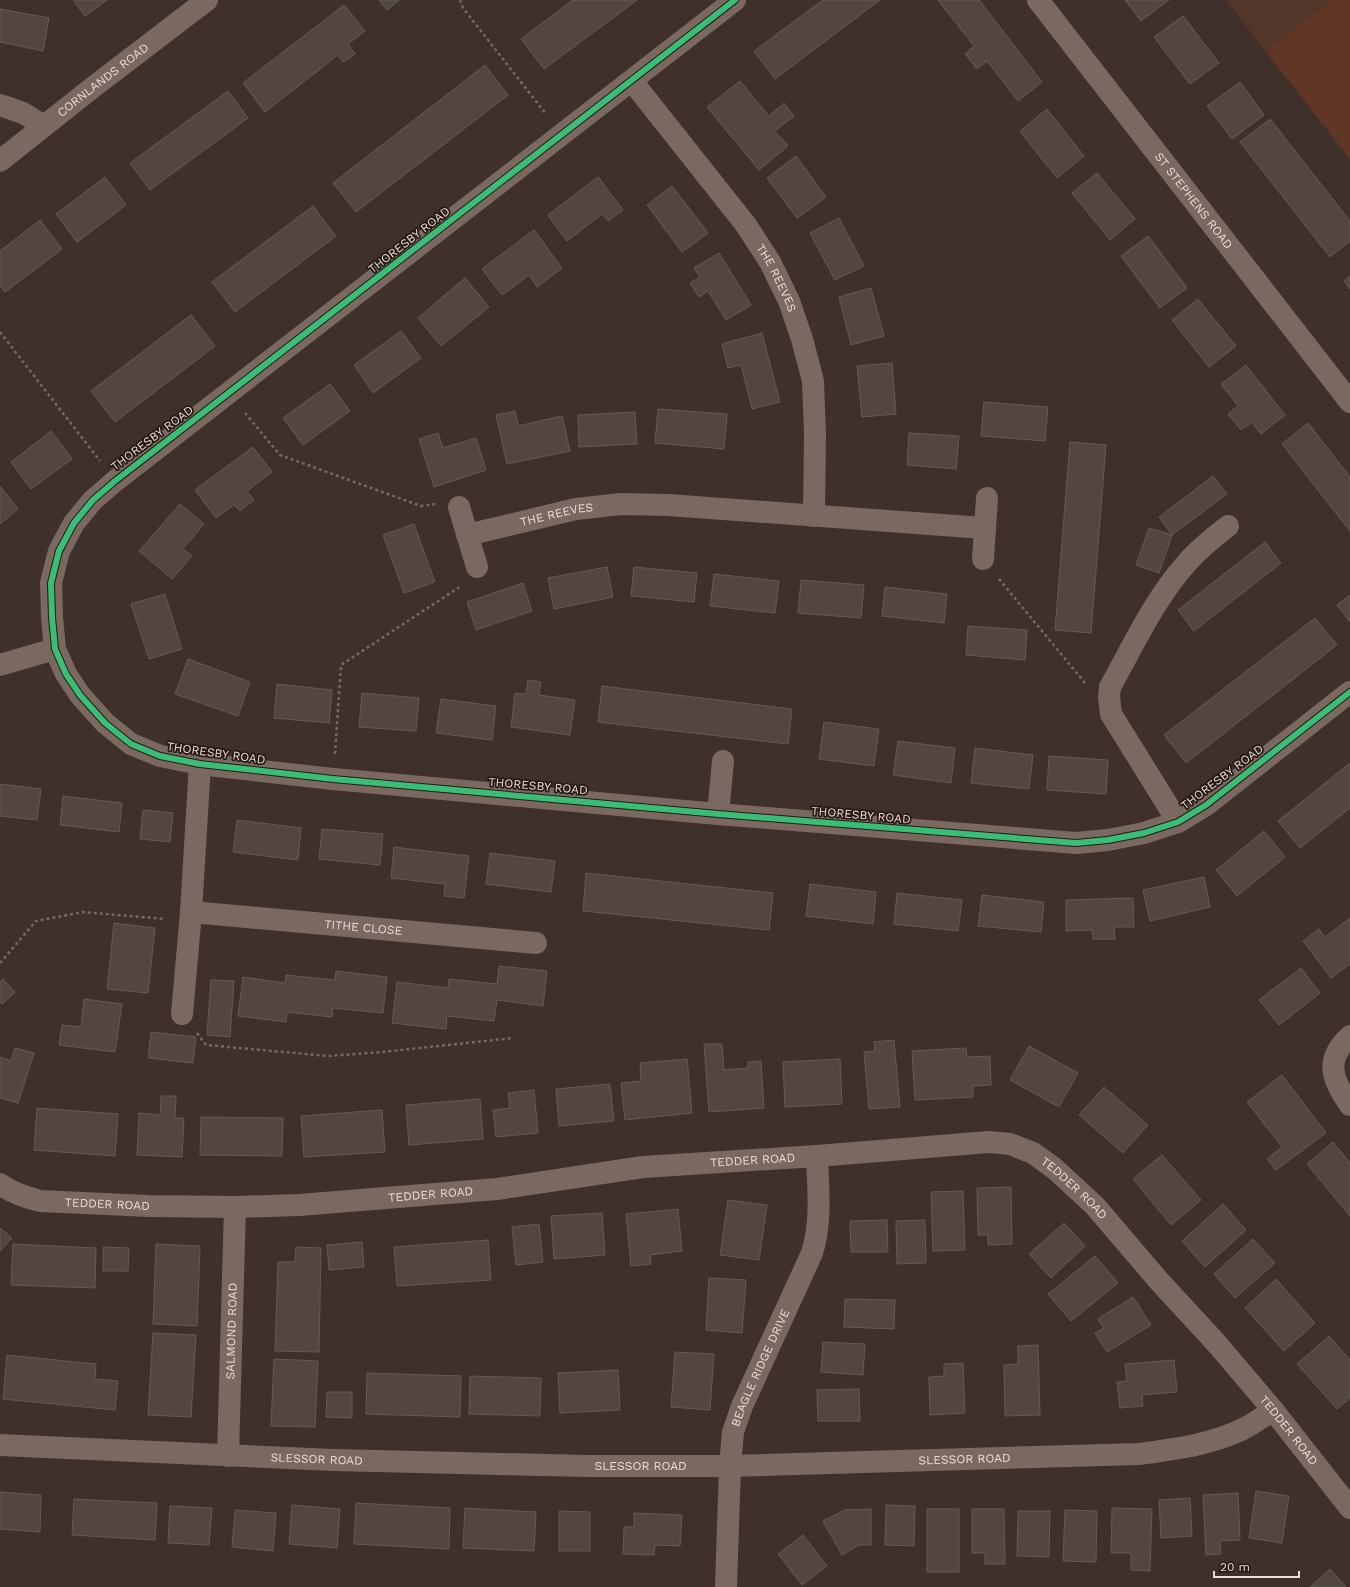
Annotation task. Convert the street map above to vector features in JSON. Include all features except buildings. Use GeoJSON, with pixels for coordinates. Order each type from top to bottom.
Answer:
{"type":"FeatureCollection","features":[{"type":"Feature","properties":{"kind":"street","name":"CORNLANDS ROAD"},"geometry":{"type":"LineString","coordinates":[[0,161],[207,0]]}},
{"type":"Feature","properties":{"kind":"street","name":"THORESBY ROAD"},"geometry":{"type":"LineString","coordinates":[[736,0],[115,481],[93,500],[74,523],[59,551],[52,582],[52,617],[56,649],[66,674],[80,695],[105,723],[131,744],[160,756],[200,764],[333,779],[718,814],[1076,844],[1144,833],[1178,822],[1206,805],[1350,692]]}},
{"type":"Feature","properties":{"kind":"street","name":"ST STEPHENS ROAD"},"geometry":{"type":"LineString","coordinates":[[1038,0],[1350,402]]}},
{"type":"Feature","properties":{"kind":"street","name":"THE REEVES"},"geometry":{"type":"LineString","coordinates":[[632,81],[746,225],[770,262],[789,301],[802,339],[812,381],[815,432],[814,516]]}},
{"type":"Feature","properties":{"kind":"street"},"geometry":{"type":"LineString","coordinates":[[0,105],[23,113],[44,126]]}},
{"type":"Feature","properties":{"kind":"street"},"geometry":{"type":"LineString","coordinates":[[983,559],[987,498]]}},
{"type":"Feature","properties":{"kind":"street","name":"THE REEVES"},"geometry":{"type":"LineString","coordinates":[[468,535],[576,509],[621,504],[668,505],[984,528]]}},
{"type":"Feature","properties":{"kind":"street"},"geometry":{"type":"LineString","coordinates":[[459,507],[477,567]]}},
{"type":"Feature","properties":{"kind":"street"},"geometry":{"type":"LineString","coordinates":[[1178,822],[1111,714],[1109,697],[1110,687],[1163,592],[1185,564],[1228,526]]}},
{"type":"Feature","properties":{"kind":"street"},"geometry":{"type":"LineString","coordinates":[[0,665],[56,649]]}},
{"type":"Feature","properties":{"kind":"street"},"geometry":{"type":"LineString","coordinates":[[718,814],[723,761]]}},
{"type":"Feature","properties":{"kind":"street"},"geometry":{"type":"LineString","coordinates":[[182,1014],[191,912],[200,764]]}},
{"type":"Feature","properties":{"kind":"street","name":"TITHE CLOSE"},"geometry":{"type":"LineString","coordinates":[[191,912],[536,943]]}},
{"type":"Feature","properties":{"kind":"street"},"geometry":{"type":"LineString","coordinates":[[1350,1036],[1342,1043],[1334,1058],[1333,1074],[1339,1089],[1350,1105]]}},
{"type":"Feature","properties":{"kind":"street","name":"TEDDER ROAD"},"geometry":{"type":"LineString","coordinates":[[0,1184],[6,1189],[40,1201],[149,1206],[235,1207],[299,1205],[489,1189],[644,1167],[816,1156],[989,1142],[1010,1144],[1033,1153],[1055,1169],[1095,1206],[1273,1410],[1350,1508]]}},
{"type":"Feature","properties":{"kind":"street","name":"BEAGLE RIDGE DRIVE"},"geometry":{"type":"LineString","coordinates":[[726,1587],[730,1466],[733,1432],[742,1406],[812,1253],[817,1236],[819,1220],[816,1156]]}},
{"type":"Feature","properties":{"kind":"street","name":"SALMOND ROAD"},"geometry":{"type":"LineString","coordinates":[[228,1456],[235,1207]]}},
{"type":"Feature","properties":{"kind":"street","name":"SLESSOR ROAD"},"geometry":{"type":"LineString","coordinates":[[0,1445],[228,1456],[472,1464],[730,1466],[1139,1454],[1182,1448],[1226,1437],[1243,1429],[1273,1410]]}},
{"type":"Feature","properties":{"kind":"path"},"geometry":{"type":"LineString","coordinates":[[460,0],[463,8],[562,134]]}},
{"type":"Feature","properties":{"kind":"path"},"geometry":{"type":"LineString","coordinates":[[0,332],[115,481]]}},
{"type":"Feature","properties":{"kind":"path"},"geometry":{"type":"LineString","coordinates":[[228,394],[280,455],[421,506],[440,503],[459,507]]}},
{"type":"Feature","properties":{"kind":"path"},"geometry":{"type":"LineString","coordinates":[[983,559],[1086,684]]}},
{"type":"Feature","properties":{"kind":"path"},"geometry":{"type":"LineString","coordinates":[[333,779],[341,665],[460,588],[477,567]]}},
{"type":"Feature","properties":{"kind":"path"},"geometry":{"type":"LineString","coordinates":[[0,963],[36,921],[83,912],[169,919],[191,912]]}},
{"type":"Feature","properties":{"kind":"path"},"geometry":{"type":"LineString","coordinates":[[182,1014],[206,1046],[328,1056],[382,1052],[513,1038]]}},
{"type":"Feature","properties":{"kind":"shaded area"},"geometry":{"type":"Polygon","coordinates":[[[1226,0],[1350,0],[1350,159],[1266,52],[1226,0]]]}},
{"type":"Feature","properties":{"kind":"shaded area"},"geometry":{"type":"Polygon","coordinates":[[[1332,0],[1350,0],[1350,159],[1266,52],[1332,0]]]}},
{"type":"Feature","properties":{"kind":"cycle path"},"geometry":{"type":"LineString","coordinates":[[735,0],[115,481],[93,500],[74,523],[59,551],[51,583],[55,649],[66,674],[80,695],[105,723],[131,744],[160,756],[200,764],[333,779],[718,814],[1076,843],[1108,840],[1144,833],[1178,822],[1206,805],[1350,692]]}}]}
